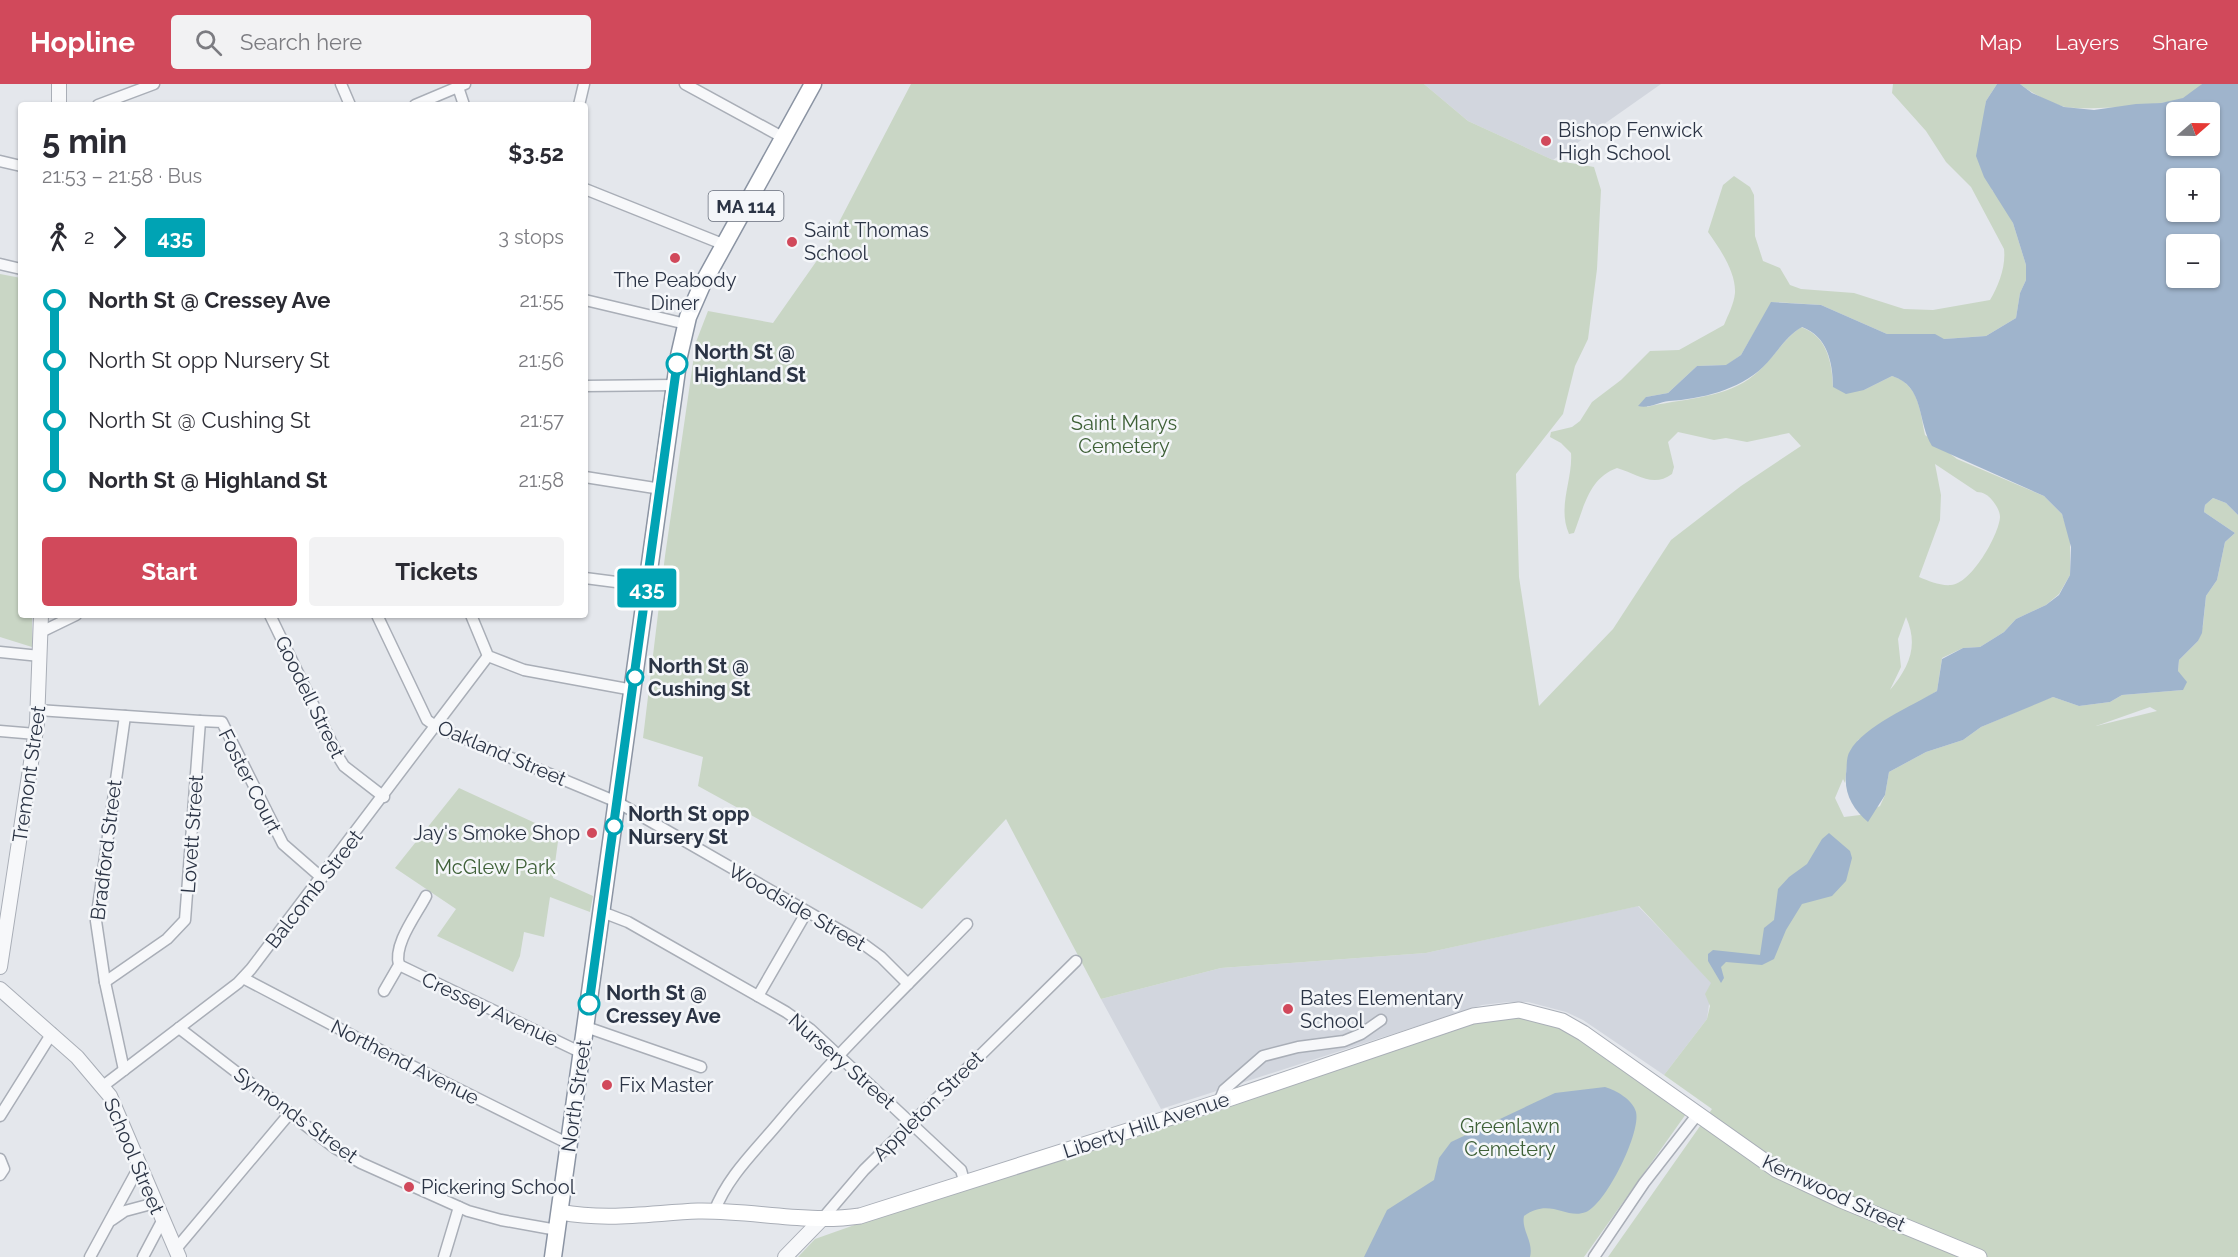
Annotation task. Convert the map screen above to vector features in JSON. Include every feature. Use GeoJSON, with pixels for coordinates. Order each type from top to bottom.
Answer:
{"type":"FeatureCollection","features":[{"type":"Feature","properties":{"kind":"highway","name":"MA 114"},"geometry":{"type":"LineString","coordinates":[[685,327],[702,285],[813,84]]}},
{"type":"Feature","properties":{"kind":"highway","name":"North Street"},"geometry":{"type":"LineString","coordinates":[[553,1257],[685,327]]}},
{"type":"Feature","properties":{"kind":"main road","name":"Liberty Hill Avenue"},"geometry":{"type":"LineString","coordinates":[[560,1212],[624,1218],[714,1212],[823,1218],[848,1218],[871,1214],[1219,1102],[1449,1023],[1489,1012],[1519,1010],[1562,1021],[1583,1033],[1697,1115]]}},
{"type":"Feature","properties":{"kind":"main road","name":"Kernwood Street"},"geometry":{"type":"LineString","coordinates":[[1697,1115],[1778,1170],[1841,1200],[1978,1257]]}},
{"type":"Feature","properties":{"kind":"street"},"geometry":{"type":"LineString","coordinates":[[59,84],[59,102]]}},
{"type":"Feature","properties":{"kind":"street"},"geometry":{"type":"LineString","coordinates":[[106,102],[154,84]]}},
{"type":"Feature","properties":{"kind":"street"},"geometry":{"type":"LineString","coordinates":[[341,84],[349,102]]}},
{"type":"Feature","properties":{"kind":"street"},"geometry":{"type":"LineString","coordinates":[[580,102],[584,84]]}},
{"type":"Feature","properties":{"kind":"street"},"geometry":{"type":"LineString","coordinates":[[685,84],[784,138]]}},
{"type":"Feature","properties":{"kind":"street"},"geometry":{"type":"LineString","coordinates":[[422,102],[460,85],[463,102]]}},
{"type":"Feature","properties":{"kind":"street"},"geometry":{"type":"LineString","coordinates":[[0,161],[18,165]]}},
{"type":"Feature","properties":{"kind":"street"},"geometry":{"type":"LineString","coordinates":[[588,190],[725,245]]}},
{"type":"Feature","properties":{"kind":"street"},"geometry":{"type":"LineString","coordinates":[[0,264],[18,268]]}},
{"type":"Feature","properties":{"kind":"street"},"geometry":{"type":"LineString","coordinates":[[588,301],[685,327]]}},
{"type":"Feature","properties":{"kind":"street"},"geometry":{"type":"LineString","coordinates":[[588,386],[675,385]]}},
{"type":"Feature","properties":{"kind":"street"},"geometry":{"type":"LineString","coordinates":[[588,477],[661,489]]}},
{"type":"Feature","properties":{"kind":"street"},"geometry":{"type":"LineString","coordinates":[[588,578],[647,586]]}},
{"type":"Feature","properties":{"kind":"street","name":"Tremont Street"},"geometry":{"type":"LineString","coordinates":[[0,967],[3,922],[36,734],[40,618]]}},
{"type":"Feature","properties":{"kind":"street"},"geometry":{"type":"LineString","coordinates":[[40,632],[70,618]]}},
{"type":"Feature","properties":{"kind":"street","name":"Goodell Street"},"geometry":{"type":"LineString","coordinates":[[271,618],[344,766],[384,797]]}},
{"type":"Feature","properties":{"kind":"street","name":"Oakland Street"},"geometry":{"type":"LineString","coordinates":[[378,618],[422,712],[437,727],[617,802]]}},
{"type":"Feature","properties":{"kind":"street"},"geometry":{"type":"LineString","coordinates":[[472,618],[488,656],[524,670],[633,690]]}},
{"type":"Feature","properties":{"kind":"street"},"geometry":{"type":"LineString","coordinates":[[0,652],[40,656]]}},
{"type":"Feature","properties":{"kind":"street","name":"Balcomb Street"},"geometry":{"type":"LineString","coordinates":[[103,1086],[243,978],[384,797],[488,656]]}},
{"type":"Feature","properties":{"kind":"street"},"geometry":{"type":"LineString","coordinates":[[38,710],[200,720]]}},
{"type":"Feature","properties":{"kind":"street","name":"Bradford Street"},"geometry":{"type":"LineString","coordinates":[[124,1070],[96,935],[96,903],[125,716]]}},
{"type":"Feature","properties":{"kind":"street","name":"Foster Court"},"geometry":{"type":"LineString","coordinates":[[200,720],[222,722],[279,836],[292,852],[322,878]]}},
{"type":"Feature","properties":{"kind":"street","name":"Lovett Street"},"geometry":{"type":"LineString","coordinates":[[105,982],[167,939],[185,920],[200,720]]}},
{"type":"Feature","properties":{"kind":"street"},"geometry":{"type":"LineString","coordinates":[[0,731],[36,734]]}},
{"type":"Feature","properties":{"kind":"street","name":"Woodside Street"},"geometry":{"type":"LineString","coordinates":[[617,802],[873,950],[908,984]]}},
{"type":"Feature","properties":{"kind":"street"},"geometry":{"type":"LineString","coordinates":[[384,991],[399,965],[399,951],[426,896]]}},
{"type":"Feature","properties":{"kind":"street","name":"Nursery Street"},"geometry":{"type":"LineString","coordinates":[[602,912],[628,922],[758,996],[810,1029],[912,1121],[961,1170],[965,1184]]}},
{"type":"Feature","properties":{"kind":"street"},"geometry":{"type":"LineString","coordinates":[[758,996],[806,913]]}},
{"type":"Feature","properties":{"kind":"street"},"geometry":{"type":"LineString","coordinates":[[714,1212],[725,1185],[838,1055],[967,924]]}},
{"type":"Feature","properties":{"kind":"street","name":"Appleton Street"},"geometry":{"type":"LineString","coordinates":[[785,1257],[912,1121],[1076,961]]}},
{"type":"Feature","properties":{"kind":"street","name":"Cressey Avenue"},"geometry":{"type":"LineString","coordinates":[[399,965],[582,1053]]}},
{"type":"Feature","properties":{"kind":"street","name":"Northend Avenue"},"geometry":{"type":"LineString","coordinates":[[243,978],[380,1050],[569,1144]]}},
{"type":"Feature","properties":{"kind":"street","name":"School Street"},"geometry":{"type":"LineString","coordinates":[[0,989],[77,1057],[103,1086],[120,1116],[177,1254]]}},
{"type":"Feature","properties":{"kind":"street"},"geometry":{"type":"LineString","coordinates":[[1219,1102],[1224,1090],[1263,1056],[1298,1047],[1344,1041],[1361,1034],[1381,1020]]}},
{"type":"Feature","properties":{"kind":"street"},"geometry":{"type":"LineString","coordinates":[[586,1027],[701,1067]]}},
{"type":"Feature","properties":{"kind":"street","name":"Symonds Street"},"geometry":{"type":"LineString","coordinates":[[179,1028],[355,1160],[483,1216],[557,1230]]}},
{"type":"Feature","properties":{"kind":"street"},"geometry":{"type":"LineString","coordinates":[[0,1116],[52,1034]]}},
{"type":"Feature","properties":{"kind":"street"},"geometry":{"type":"LineString","coordinates":[[177,1254],[290,1113]]}},
{"type":"Feature","properties":{"kind":"street"},"geometry":{"type":"LineString","coordinates":[[1594,1257],[1644,1183],[1697,1115]]}},
{"type":"Feature","properties":{"kind":"street"},"geometry":{"type":"LineString","coordinates":[[90,1257],[140,1165]]}},
{"type":"Feature","properties":{"kind":"street"},"geometry":{"type":"LineString","coordinates":[[110,1222],[125,1211],[155,1203]]}},
{"type":"Feature","properties":{"kind":"street"},"geometry":{"type":"LineString","coordinates":[[444,1257],[459,1207]]}},
{"type":"Feature","properties":{"kind":"street"},"geometry":{"type":"LineString","coordinates":[[143,1257],[162,1221]]}},
{"type":"Feature","properties":{"kind":"shaded area","name":"Bishop Fenwick High School"},"geometry":{"type":"Polygon","coordinates":[[[1424,84],[1661,84],[1553,160],[1468,121],[1424,84]]]}},
{"type":"Feature","properties":{"kind":"shaded area","name":"Bates Elementary School"},"geometry":{"type":"Polygon","coordinates":[[[1638,906],[1712,983],[1707,1019],[1664,1075],[1583,1020],[1566,1012],[1528,1002],[1509,1002],[1482,1005],[1161,1109],[1101,999],[1221,968],[1426,953],[1638,906]]]}},
{"type":"Feature","properties":{"kind":"green space","name":"Saint Marys Cemetery"},"geometry":{"type":"Polygon","coordinates":[[[911,84],[1424,84],[1468,121],[1553,160],[1594,167],[1601,190],[1597,269],[1588,339],[1575,366],[1563,414],[1516,474],[1519,577],[1539,706],[1613,629],[1671,540],[1741,486],[1801,446],[1789,433],[1747,442],[1726,438],[1714,440],[1678,432],[1668,442],[1674,467],[1672,474],[1665,478],[1652,480],[1617,468],[1608,473],[1594,486],[1574,533],[1569,534],[1565,504],[1571,453],[1561,443],[1550,437],[1551,432],[1572,427],[1580,421],[1592,402],[1621,380],[1650,351],[1679,350],[1724,325],[1733,301],[1735,285],[1726,261],[1708,232],[1723,185],[1734,176],[1750,187],[1754,195],[1755,236],[1763,261],[1780,268],[1790,285],[1801,289],[1854,293],[1904,309],[1933,310],[1990,300],[2001,275],[2004,249],[1971,187],[1946,162],[1926,131],[1892,93],[1893,84],[1997,84],[1986,101],[1983,127],[1992,190],[2005,206],[2013,223],[2026,265],[2026,280],[2020,293],[2016,318],[1986,336],[1944,339],[1887,334],[1821,305],[1772,302],[1741,355],[1727,365],[1697,366],[1668,393],[1646,397],[1647,407],[1713,395],[1738,386],[1756,373],[1801,327],[1810,331],[1822,343],[1829,359],[1833,387],[1864,390],[1892,376],[1901,380],[1908,385],[1917,400],[1925,435],[1957,459],[2044,496],[2062,514],[2070,538],[2070,575],[2059,594],[2046,605],[2016,619],[2004,632],[1980,647],[1963,648],[1942,658],[1937,691],[1858,740],[1847,765],[1845,783],[1843,779],[1835,798],[1844,817],[1860,815],[1880,806],[1885,795],[1889,772],[1926,752],[1963,740],[1981,727],[2044,700],[2053,697],[2079,706],[2110,702],[2122,695],[2183,690],[2178,671],[2179,660],[2198,641],[2203,625],[2206,596],[2217,580],[2225,542],[2235,533],[2204,512],[2205,505],[2213,498],[2226,503],[2238,515],[2238,1257],[1608,1257],[1712,1109],[1664,1075],[1707,1019],[1710,1006],[1705,994],[1711,983],[1639,906],[1426,953],[1221,968],[1101,999],[1006,819],[922,909],[698,786],[703,757],[643,738],[665,556],[696,342],[708,311],[773,323],[825,249],[911,84]],[[1935,464],[1941,495],[1940,520],[1919,577],[1939,584],[1951,585],[1959,583],[1967,576],[1983,557],[1995,535],[2000,515],[1999,510],[1987,495],[1977,492],[1935,464]],[[1906,617],[1898,639],[1901,667],[1890,690],[1907,664],[1912,647],[1912,637],[1906,617]],[[2150,707],[2096,726],[2157,711],[2150,707]]]}},
{"type":"Feature","properties":{"kind":"green space"},"geometry":{"type":"Polygon","coordinates":[[[2020,84],[2202,84],[2189,95],[2175,101],[2106,108],[2065,107],[2020,84]]]}},
{"type":"Feature","properties":{"kind":"green space"},"geometry":{"type":"Polygon","coordinates":[[[0,274],[18,277],[18,618],[32,618],[32,647],[0,637],[0,274]]]}},
{"type":"Feature","properties":{"kind":"green space","name":"McGlew Park"},"geometry":{"type":"Polygon","coordinates":[[[459,788],[559,834],[553,878],[593,896],[590,912],[550,897],[544,937],[524,932],[520,956],[513,972],[437,936],[456,909],[395,868],[459,788]]]}},
{"type":"Feature","properties":{"kind":"green space","name":"Greenlawn Cemetery"},"geometry":{"type":"Polygon","coordinates":[[[1531,1016],[1566,1028],[1686,1114],[1584,1257],[798,1257],[815,1239],[863,1222],[1493,1017],[1531,1016]]]}},
{"type":"Feature","properties":{"kind":"water"},"geometry":{"type":"Polygon","coordinates":[[[1997,84],[2020,84],[2032,93],[2064,107],[2094,110],[2161,103],[2183,98],[2202,84],[2238,84],[2238,515],[2226,503],[2213,498],[2205,505],[2204,512],[2235,533],[2225,542],[2217,580],[2206,596],[2202,633],[2198,641],[2179,660],[2178,671],[2187,682],[2183,690],[2122,695],[2110,702],[2079,706],[2053,697],[1981,727],[1963,740],[1926,752],[1889,772],[1885,795],[1868,822],[1854,806],[1846,788],[1847,762],[1850,751],[1866,733],[1877,725],[1937,691],[1942,659],[1963,648],[1980,647],[2004,632],[2016,619],[2046,605],[2059,595],[2070,575],[2071,547],[2062,514],[2044,496],[1932,446],[1927,437],[1915,396],[1903,381],[1892,376],[1864,390],[1846,394],[1833,387],[1830,359],[1823,343],[1811,331],[1802,327],[1786,340],[1763,367],[1743,382],[1719,392],[1694,398],[1646,407],[1638,406],[1646,397],[1668,393],[1697,366],[1726,365],[1741,355],[1771,302],[1821,305],[1887,334],[1935,334],[1944,339],[1986,336],[2016,318],[2020,293],[2026,280],[2026,265],[2013,223],[1984,177],[1976,156],[1986,101],[1997,84]]]}},
{"type":"Feature","properties":{"kind":"water"},"geometry":{"type":"Polygon","coordinates":[[[1829,833],[1850,851],[1852,858],[1846,881],[1832,896],[1802,904],[1786,930],[1774,959],[1762,965],[1726,962],[1721,967],[1724,978],[1721,983],[1708,961],[1708,954],[1713,950],[1760,955],[1764,928],[1774,920],[1778,889],[1789,877],[1807,864],[1822,839],[1829,833]]]}},
{"type":"Feature","properties":{"kind":"water"},"geometry":{"type":"Polygon","coordinates":[[[1605,1087],[1624,1096],[1636,1112],[1636,1122],[1628,1151],[1603,1196],[1586,1212],[1579,1214],[1542,1208],[1524,1216],[1530,1257],[1364,1257],[1387,1210],[1434,1180],[1439,1158],[1451,1142],[1555,1093],[1605,1087]]]}},
{"type":"Feature","properties":{"kind":"bus line","name":"435"},"geometry":{"type":"LineString","coordinates":[[589,1004],[677,364]]}},
{"type":"Feature","properties":{"kind":"place","name":"Bishop Fenwick High School"},"geometry":{"type":"Point","coordinates":[1546,141]}},
{"type":"Feature","properties":{"kind":"place","name":"Saint Thomas School"},"geometry":{"type":"Point","coordinates":[792,242]}},
{"type":"Feature","properties":{"kind":"place","name":"The Peabody Diner"},"geometry":{"type":"Point","coordinates":[675,258]}},
{"type":"Feature","properties":{"kind":"place","name":"North St @ Highland St"},"geometry":{"type":"Point","coordinates":[677,364]}},
{"type":"Feature","properties":{"kind":"place","name":"North St @ Cushing St"},"geometry":{"type":"Point","coordinates":[635,677]}},
{"type":"Feature","properties":{"kind":"place","name":"North St opp Nursery St"},"geometry":{"type":"Point","coordinates":[614,826]}},
{"type":"Feature","properties":{"kind":"place","name":"Jay's Smoke Shop"},"geometry":{"type":"Point","coordinates":[592,833]}},
{"type":"Feature","properties":{"kind":"place","name":"North St @ Cressey Ave"},"geometry":{"type":"Point","coordinates":[589,1004]}},
{"type":"Feature","properties":{"kind":"place","name":"Bates Elementary School"},"geometry":{"type":"Point","coordinates":[1288,1009]}},
{"type":"Feature","properties":{"kind":"place","name":"Fix Master"},"geometry":{"type":"Point","coordinates":[607,1085]}},
{"type":"Feature","properties":{"kind":"place","name":"Pickering School"},"geometry":{"type":"Point","coordinates":[409,1187]}}]}
